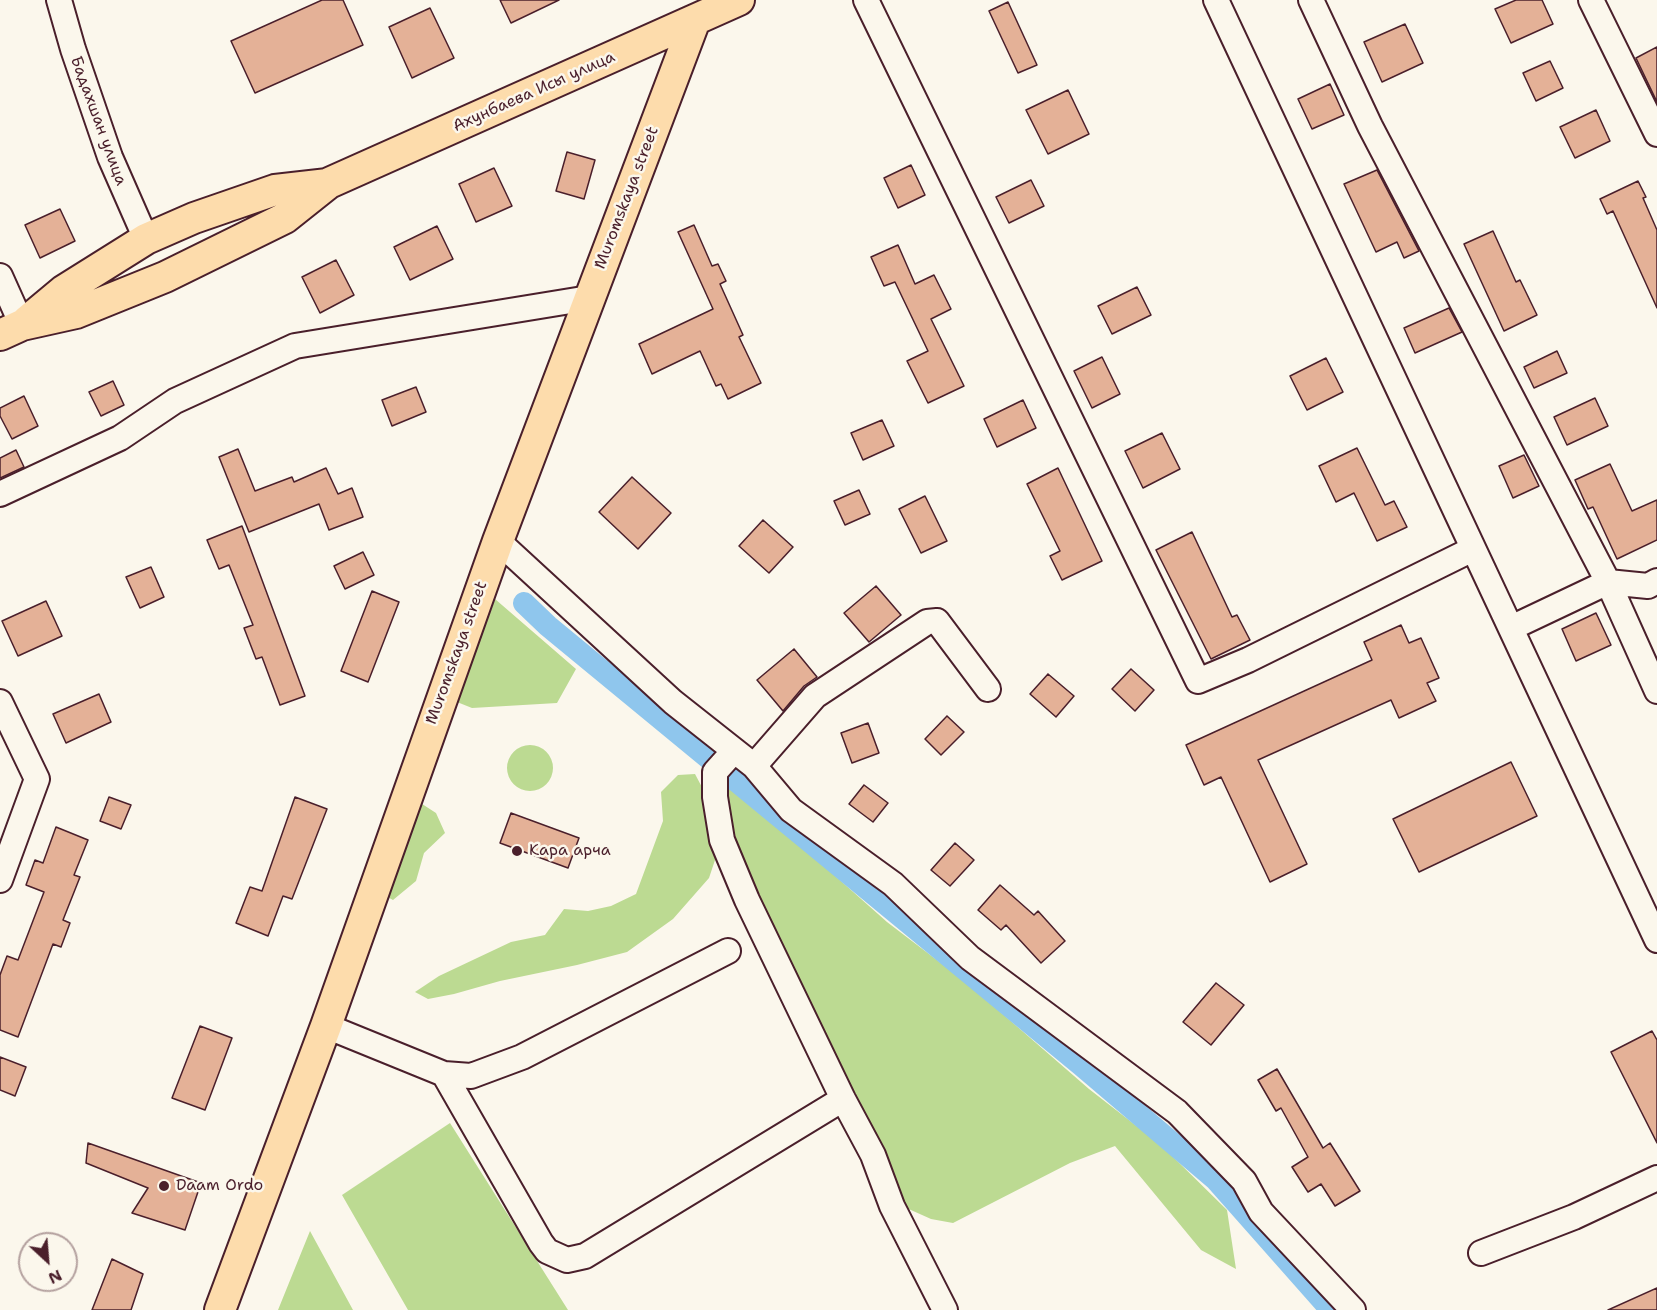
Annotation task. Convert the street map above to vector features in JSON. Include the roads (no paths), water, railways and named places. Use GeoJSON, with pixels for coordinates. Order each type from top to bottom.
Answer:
{"type":"FeatureCollection","features":[{"type":"Feature","properties":{"kind":"main road","name":"Ахунбаева Исы улица"},"geometry":{"type":"LineString","coordinates":[[11,330],[76,313],[165,277],[285,218],[329,183],[699,10],[739,0]]}},
{"type":"Feature","properties":{"kind":"main road","name":"Muromskaya street"},"geometry":{"type":"LineString","coordinates":[[220,1310],[326,1026],[498,541],[699,10]]}},
{"type":"Feature","properties":{"kind":"main road","name":"Ахунбаева Исы улица"},"geometry":{"type":"LineString","coordinates":[[11,330],[63,291],[146,239],[194,218],[275,190],[329,183]]}},
{"type":"Feature","properties":{"kind":"street","name":"Бадахшан улица"},"geometry":{"type":"LineString","coordinates":[[59,0],[73,49],[110,157],[146,239]]}},
{"type":"Feature","properties":{"kind":"street"},"geometry":{"type":"LineString","coordinates":[[866,0],[1198,681],[1248,660],[1473,549]]}},
{"type":"Feature","properties":{"kind":"street"},"geometry":{"type":"LineString","coordinates":[[1216,0],[1657,940]]}},
{"type":"Feature","properties":{"kind":"street"},"geometry":{"type":"LineString","coordinates":[[1311,0],[1370,126],[1608,582],[1657,691]]}},
{"type":"Feature","properties":{"kind":"street"},"geometry":{"type":"LineString","coordinates":[[1591,0],[1657,134]]}},
{"type":"Feature","properties":{"kind":"street"},"geometry":{"type":"LineString","coordinates":[[0,276],[11,330]]}},
{"type":"Feature","properties":{"kind":"street"},"geometry":{"type":"LineString","coordinates":[[0,494],[120,438],[175,401],[295,346],[589,298]]}},
{"type":"Feature","properties":{"kind":"street"},"geometry":{"type":"LineString","coordinates":[[498,541],[674,702],[724,762],[754,766],[791,810],[893,884],[970,958],[1177,1112],[1244,1181],[1261,1212],[1353,1310]]}},
{"type":"Feature","properties":{"kind":"street"},"geometry":{"type":"LineString","coordinates":[[1511,628],[1608,582],[1648,586],[1657,581]]}},
{"type":"Feature","properties":{"kind":"street"},"geometry":{"type":"LineString","coordinates":[[754,766],[816,696],[927,622],[937,621],[988,689]]}},
{"type":"Feature","properties":{"kind":"street"},"geometry":{"type":"LineString","coordinates":[[0,702],[37,779],[0,880]]}},
{"type":"Feature","properties":{"kind":"street"},"geometry":{"type":"LineString","coordinates":[[724,762],[715,797],[722,840],[747,900],[843,1100],[873,1155],[892,1206],[945,1310]]}},
{"type":"Feature","properties":{"kind":"street"},"geometry":{"type":"LineString","coordinates":[[326,1026],[444,1074],[471,1076],[494,1070],[728,951]]}},
{"type":"Feature","properties":{"kind":"street"},"geometry":{"type":"LineString","coordinates":[[444,1074],[541,1243],[547,1251],[567,1260],[585,1256],[843,1100]]}},
{"type":"Feature","properties":{"kind":"street"},"geometry":{"type":"LineString","coordinates":[[1480,1253],[1574,1217],[1657,1178]]}},
{"type":"Feature","properties":{"kind":"waterway"},"geometry":{"type":"LineString","coordinates":[[524,603],[548,626],[1081,1065],[1216,1180],[1331,1310]]}},
{"type":"Feature","properties":{"kind":"place","name":"Кара арча"},"geometry":{"type":"Point","coordinates":[517,851]}},
{"type":"Feature","properties":{"kind":"place","name":"Daam Ordo"},"geometry":{"type":"Point","coordinates":[164,1186]}}]}
